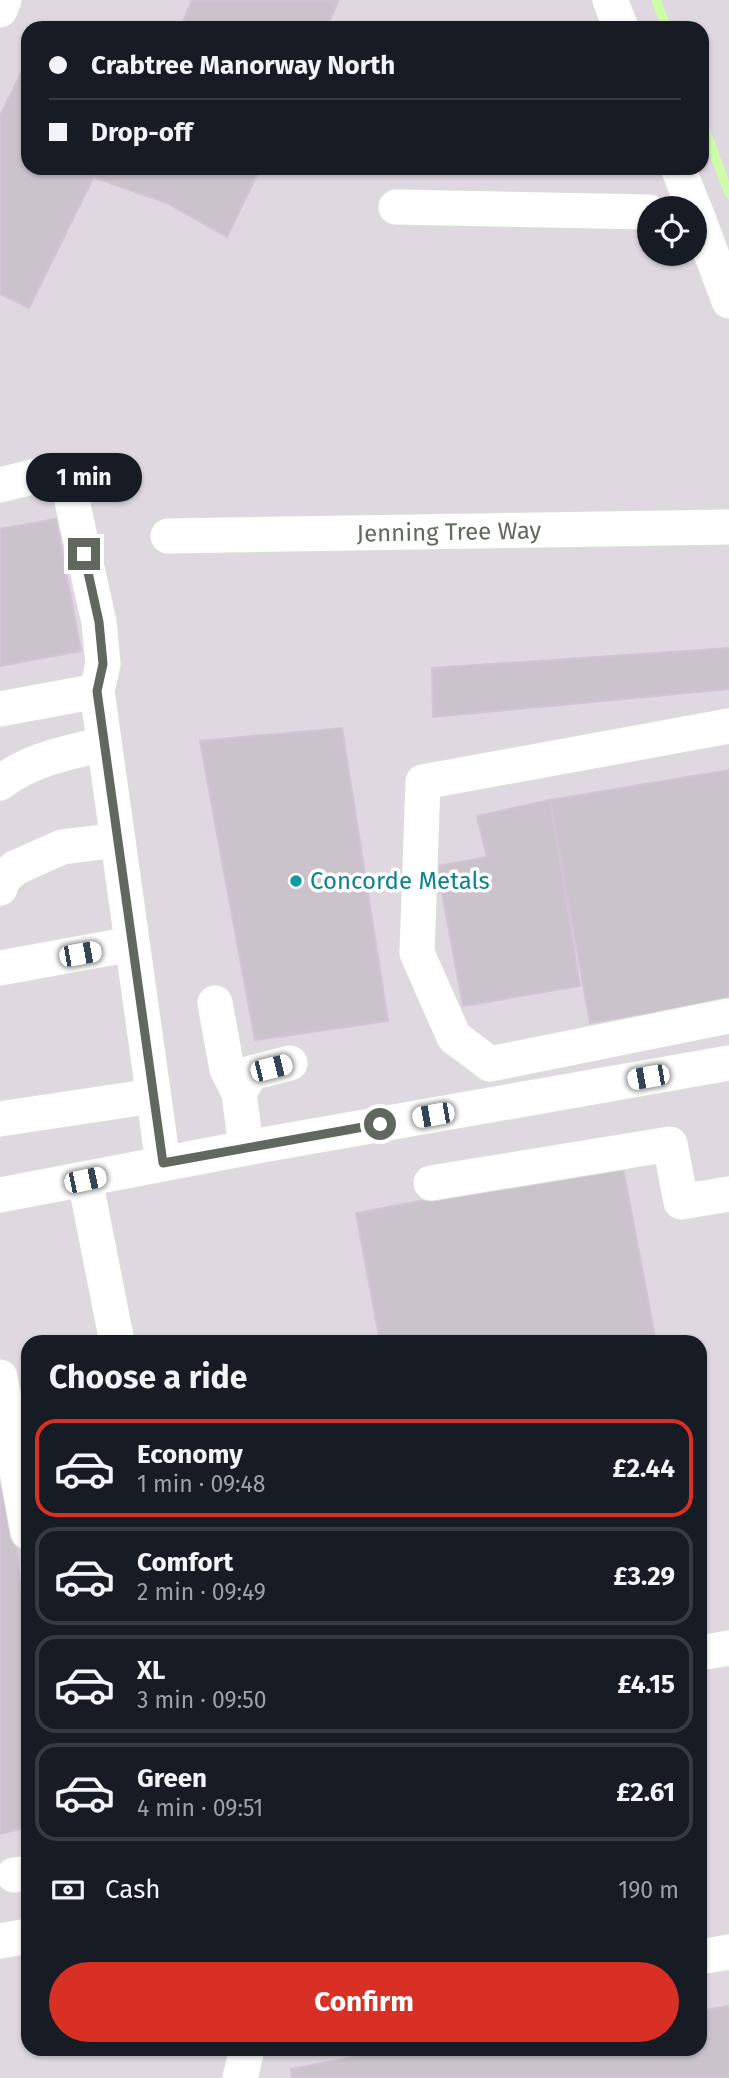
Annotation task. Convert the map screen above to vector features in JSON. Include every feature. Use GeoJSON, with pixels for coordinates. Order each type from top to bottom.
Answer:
{"type":"FeatureCollection","features":[{"type":"Feature","properties":{"kind":"street"},"geometry":{"type":"LineString","coordinates":[[0,10],[4,0]]}},
{"type":"Feature","properties":{"kind":"street"},"geometry":{"type":"LineString","coordinates":[[610,0],[618,21]]}},
{"type":"Feature","properties":{"kind":"street"},"geometry":{"type":"LineString","coordinates":[[681,175],[689,196]]}},
{"type":"Feature","properties":{"kind":"street"},"geometry":{"type":"LineString","coordinates":[[396,207],[637,212]]}},
{"type":"Feature","properties":{"kind":"street"},"geometry":{"type":"LineString","coordinates":[[707,243],[729,301]]}},
{"type":"Feature","properties":{"kind":"street"},"geometry":{"type":"LineString","coordinates":[[0,485],[36,476],[68,483],[99,622],[103,664],[97,691],[163,1163]]}},
{"type":"Feature","properties":{"kind":"street","name":"Jenning Tree Way"},"geometry":{"type":"LineString","coordinates":[[169,536],[729,527]]}},
{"type":"Feature","properties":{"kind":"street"},"geometry":{"type":"LineString","coordinates":[[0,709],[97,691]]}},
{"type":"Feature","properties":{"kind":"street"},"geometry":{"type":"LineString","coordinates":[[729,726],[423,782],[417,953],[454,1037],[490,1064],[729,1016]]}},
{"type":"Feature","properties":{"kind":"street"},"geometry":{"type":"LineString","coordinates":[[0,783],[47,757],[104,744]]}},
{"type":"Feature","properties":{"kind":"street"},"geometry":{"type":"LineString","coordinates":[[1,881],[15,867],[62,847],[118,840]]}},
{"type":"Feature","properties":{"kind":"street"},"geometry":{"type":"LineString","coordinates":[[0,962],[0,968],[132,944]]}},
{"type":"Feature","properties":{"kind":"street"},"geometry":{"type":"LineString","coordinates":[[215,1003],[228,1069],[239,1093],[246,1148]]}},
{"type":"Feature","properties":{"kind":"street"},"geometry":{"type":"LineString","coordinates":[[239,1093],[251,1073],[290,1063]]}},
{"type":"Feature","properties":{"kind":"street"},"geometry":{"type":"LineString","coordinates":[[0,1195],[163,1163],[729,1063]]}},
{"type":"Feature","properties":{"kind":"street"},"geometry":{"type":"LineString","coordinates":[[0,1119],[153,1096]]}},
{"type":"Feature","properties":{"kind":"street"},"geometry":{"type":"LineString","coordinates":[[431,1183],[670,1143],[681,1202],[729,1194]]}},
{"type":"Feature","properties":{"kind":"street"},"geometry":{"type":"LineString","coordinates":[[85,1180],[116,1335]]}},
{"type":"Feature","properties":{"kind":"street"},"geometry":{"type":"LineString","coordinates":[[0,1377],[21,1493]]}},
{"type":"Feature","properties":{"kind":"street"},"geometry":{"type":"LineString","coordinates":[[707,1652],[729,1648]]}},
{"type":"Feature","properties":{"kind":"street"},"geometry":{"type":"LineString","coordinates":[[0,1941],[21,1937]]}},
{"type":"Feature","properties":{"kind":"street"},"geometry":{"type":"LineString","coordinates":[[707,1956],[729,1952]]}},
{"type":"Feature","properties":{"kind":"street"},"geometry":{"type":"LineString","coordinates":[[240,2078],[245,2056]]}},
{"type":"Feature","properties":{"kind":"shaded area"},"geometry":{"type":"Polygon","coordinates":[[[0,0],[729,0],[729,2078],[0,2078],[0,0]]]}},
{"type":"Feature","properties":{"kind":"building"},"geometry":{"type":"Polygon","coordinates":[[[192,0],[339,0],[329,21],[183,21],[192,0]]]}},
{"type":"Feature","properties":{"kind":"building"},"geometry":{"type":"Polygon","coordinates":[[[21,72],[21,175],[95,175],[29,308],[0,294],[0,116],[21,72]]]}},
{"type":"Feature","properties":{"kind":"building"},"geometry":{"type":"Polygon","coordinates":[[[96,175],[257,175],[227,237],[167,203],[95,178],[96,175]]]}},
{"type":"Feature","properties":{"kind":"building"},"geometry":{"type":"Polygon","coordinates":[[[56,519],[81,651],[0,666],[0,529],[56,519]]]}},
{"type":"Feature","properties":{"kind":"building"},"geometry":{"type":"Polygon","coordinates":[[[729,648],[729,689],[433,717],[432,668],[729,648]]]}},
{"type":"Feature","properties":{"kind":"building","name":"Concorde Metals"},"geometry":{"type":"Polygon","coordinates":[[[342,728],[388,1021],[255,1040],[200,741],[342,728]]]}},
{"type":"Feature","properties":{"kind":"building","name":"Concorde Metals"},"geometry":{"type":"Polygon","coordinates":[[[729,770],[729,1001],[590,1023],[550,800],[729,770]]]}},
{"type":"Feature","properties":{"kind":"building"},"geometry":{"type":"Polygon","coordinates":[[[550,800],[580,986],[463,1006],[437,866],[487,857],[477,816],[550,800]]]}},
{"type":"Feature","properties":{"kind":"building"},"geometry":{"type":"Polygon","coordinates":[[[622,1163],[655,1335],[379,1335],[356,1213],[622,1163]]]}},
{"type":"Feature","properties":{"kind":"building"},"geometry":{"type":"Polygon","coordinates":[[[0,1401],[21,1592],[21,1829],[0,1834],[0,1401]]]}},
{"type":"Feature","properties":{"kind":"building"},"geometry":{"type":"Polygon","coordinates":[[[729,2006],[729,2078],[292,2078],[291,2069],[359,2056],[707,2056],[707,2010],[729,2006]]]}},
{"type":"Feature","properties":{"kind":"waterway"},"geometry":{"type":"LineString","coordinates":[[656,0],[664,21]]}},
{"type":"Feature","properties":{"kind":"waterway"},"geometry":{"type":"LineString","coordinates":[[709,140],[729,194]]}},
{"type":"Feature","properties":{"kind":"place","name":"Concorde Metals"},"geometry":{"type":"Point","coordinates":[296,881]}},
{"type":"Feature","properties":{"kind":"route"},"geometry":{"type":"LineString","coordinates":[[84,554],[99,622],[103,664],[97,691],[163,1163],[380,1124]]}}]}
